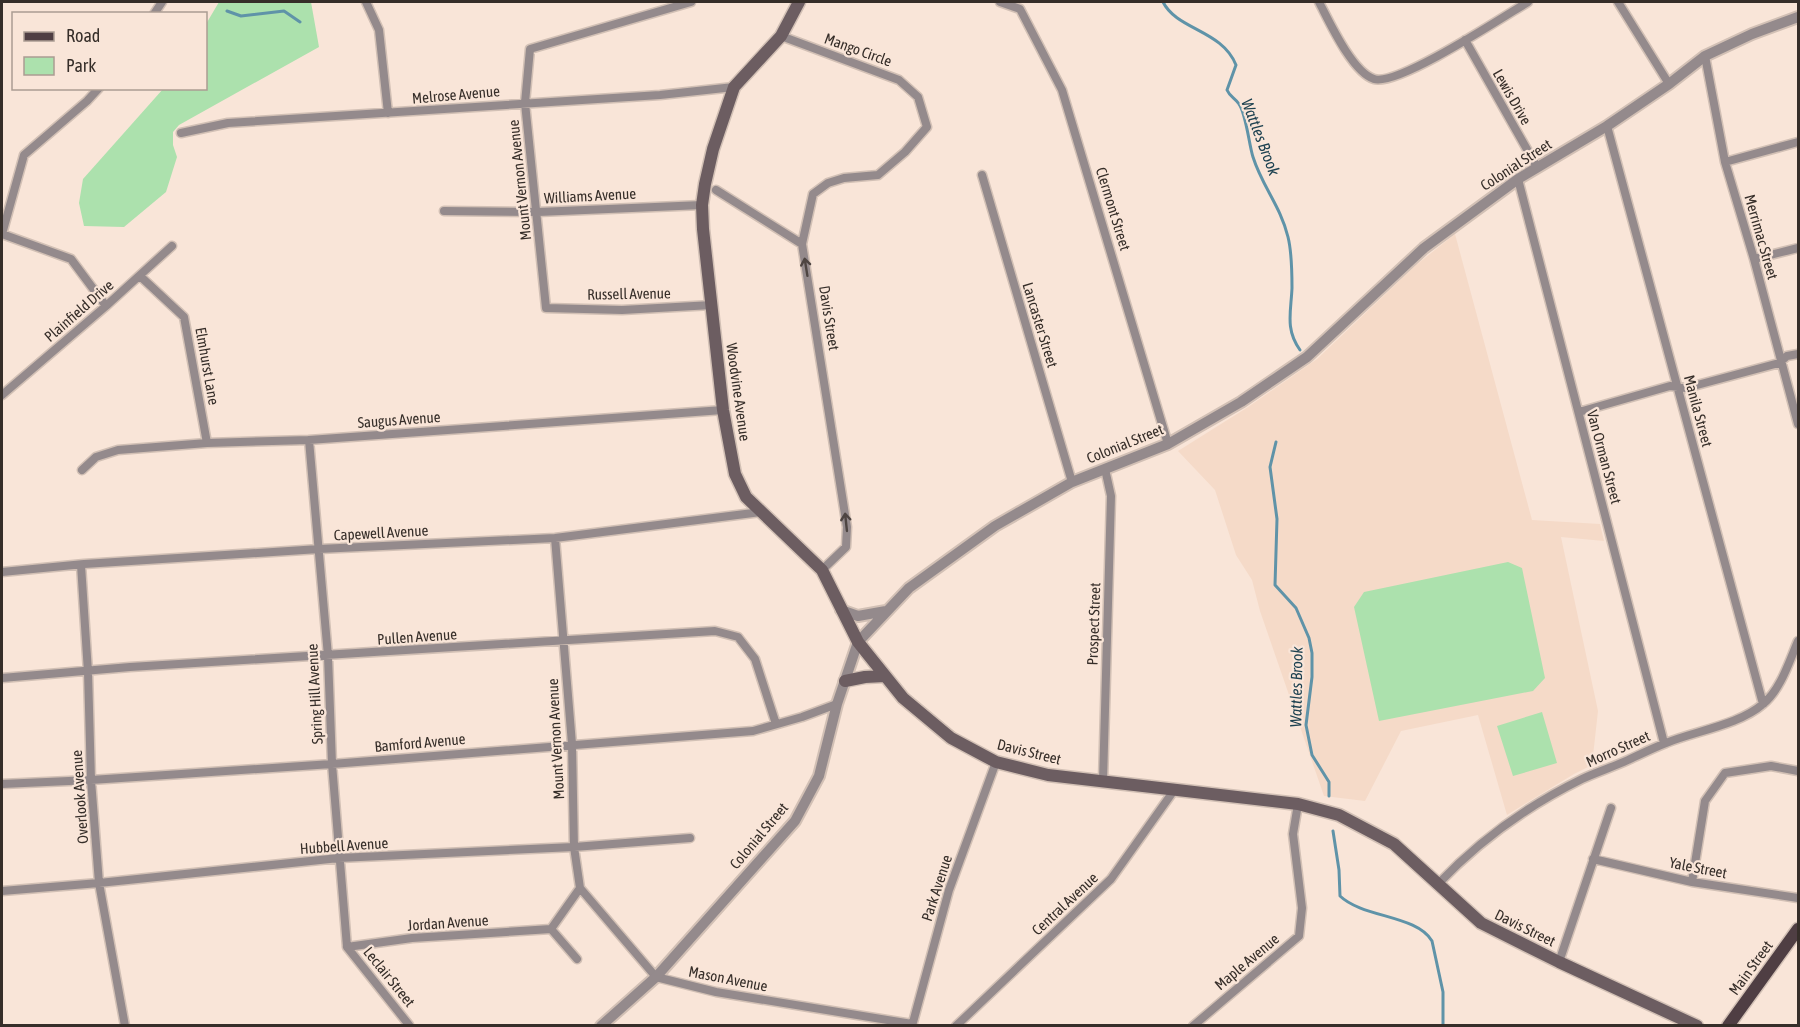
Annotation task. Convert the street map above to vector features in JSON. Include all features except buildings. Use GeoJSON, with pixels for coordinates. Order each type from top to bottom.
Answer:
{"type":"FeatureCollection","features":[{"type":"Feature","properties":{"kind":"main road"},"geometry":{"type":"LineString","coordinates":[[710,187],[713,149],[734,87],[781,36],[799,2]]}},
{"type":"Feature","properties":{"kind":"main road","name":"Woodvine Avenue"},"geometry":{"type":"LineString","coordinates":[[710,187],[702,205],[723,410],[735,474],[746,497],[822,570]]}},
{"type":"Feature","properties":{"kind":"main road","name":"Davis Street"},"geometry":{"type":"LineString","coordinates":[[822,570],[858,642],[903,698],[951,738],[996,762],[1048,775],[1298,804],[1339,815],[1394,844],[1481,923],[1697,1026]]}},
{"type":"Feature","properties":{"kind":"main road"},"geometry":{"type":"LineString","coordinates":[[844,681],[885,676]]}},
{"type":"Feature","properties":{"kind":"main road","name":"Main Street"},"geometry":{"type":"LineString","coordinates":[[1728,1026],[1798,929]]}},
{"type":"Feature","properties":{"kind":"street"},"geometry":{"type":"LineString","coordinates":[[366,2],[379,30],[388,114]]}},
{"type":"Feature","properties":{"kind":"street","name":"Mount Vernon Avenue"},"geometry":{"type":"LineString","coordinates":[[546,308],[538,212],[525,103],[530,49],[691,2]]}},
{"type":"Feature","properties":{"kind":"street","name":"Clermont Street"},"geometry":{"type":"LineString","coordinates":[[1000,2],[1020,9],[1062,90],[1168,444]]}},
{"type":"Feature","properties":{"kind":"street"},"geometry":{"type":"LineString","coordinates":[[1319,2],[1344,49],[1357,67],[1374,79],[1386,80],[1409,71],[1528,2]]}},
{"type":"Feature","properties":{"kind":"street"},"geometry":{"type":"LineString","coordinates":[[1618,2],[1669,84]]}},
{"type":"Feature","properties":{"kind":"street","name":"Colonial Street"},"geometry":{"type":"LineString","coordinates":[[601,1026],[656,977],[795,821],[819,776],[837,704],[858,642],[909,588],[995,526],[1072,482],[1168,444],[1241,402],[1306,357],[1424,248],[1518,178],[1607,126],[1669,84],[1704,56],[1752,34],[1798,17]]}},
{"type":"Feature","properties":{"kind":"street","name":"Mango Circle"},"geometry":{"type":"LineString","coordinates":[[781,36],[899,80],[918,97],[927,127],[906,152],[878,174],[844,178],[828,183],[813,194],[802,244]]}},
{"type":"Feature","properties":{"kind":"street","name":"Lewis Drive"},"geometry":{"type":"LineString","coordinates":[[1465,40],[1537,167]]}},
{"type":"Feature","properties":{"kind":"street","name":"Merrimac Street"},"geometry":{"type":"LineString","coordinates":[[1704,56],[1725,162],[1754,259],[1798,424]]}},
{"type":"Feature","properties":{"kind":"street","name":"Melrose Avenue"},"geometry":{"type":"LineString","coordinates":[[181,134],[228,123],[660,95],[734,87]]}},
{"type":"Feature","properties":{"kind":"street"},"geometry":{"type":"LineString","coordinates":[[97,90],[24,155],[2,234],[71,260],[106,306]]}},
{"type":"Feature","properties":{"kind":"street","name":"Manila Street"},"geometry":{"type":"LineString","coordinates":[[1607,126],[1763,704]]}},
{"type":"Feature","properties":{"kind":"street"},"geometry":{"type":"LineString","coordinates":[[1725,162],[1798,142]]}},
{"type":"Feature","properties":{"kind":"street","name":"Lancaster Street"},"geometry":{"type":"LineString","coordinates":[[982,175],[1072,482]]}},
{"type":"Feature","properties":{"kind":"street","name":"Van Orman Street"},"geometry":{"type":"LineString","coordinates":[[1518,178],[1664,743]]}},
{"type":"Feature","properties":{"kind":"street"},"geometry":{"type":"LineString","coordinates":[[710,187],[802,244]]}},
{"type":"Feature","properties":{"kind":"street","name":"Williams Avenue"},"geometry":{"type":"LineString","coordinates":[[444,211],[538,212],[702,205]]}},
{"type":"Feature","properties":{"kind":"street","name":"Davis Street"},"geometry":{"type":"LineString","coordinates":[[802,244],[847,527],[846,547],[822,570]]}},
{"type":"Feature","properties":{"kind":"street","name":"Plainfield Drive"},"geometry":{"type":"LineString","coordinates":[[2,395],[172,246]]}},
{"type":"Feature","properties":{"kind":"street"},"geometry":{"type":"LineString","coordinates":[[1754,259],[1798,248]]}},
{"type":"Feature","properties":{"kind":"street","name":"Elmhurst Lane"},"geometry":{"type":"LineString","coordinates":[[140,276],[184,317],[207,443]]}},
{"type":"Feature","properties":{"kind":"street","name":"Russell Avenue"},"geometry":{"type":"LineString","coordinates":[[546,308],[622,310],[711,305]]}},
{"type":"Feature","properties":{"kind":"street"},"geometry":{"type":"LineString","coordinates":[[1579,412],[1670,386],[1686,388],[1782,361],[1787,356],[1798,354]]}},
{"type":"Feature","properties":{"kind":"street","name":"Saugus Avenue"},"geometry":{"type":"LineString","coordinates":[[82,470],[96,457],[118,450],[207,443],[309,440],[723,410]]}},
{"type":"Feature","properties":{"kind":"street","name":"Spring Hill Avenue"},"geometry":{"type":"LineString","coordinates":[[309,440],[328,656],[332,764],[347,947]]}},
{"type":"Feature","properties":{"kind":"street","name":"Prospect Street"},"geometry":{"type":"LineString","coordinates":[[1103,781],[1111,496],[1105,469]]}},
{"type":"Feature","properties":{"kind":"street","name":"Capewell Avenue"},"geometry":{"type":"LineString","coordinates":[[2,572],[319,549],[555,538],[761,512]]}},
{"type":"Feature","properties":{"kind":"street","name":"Mount Vernon Avenue"},"geometry":{"type":"LineString","coordinates":[[555,538],[572,744],[574,847],[580,888]]}},
{"type":"Feature","properties":{"kind":"street","name":"Overlook Avenue"},"geometry":{"type":"LineString","coordinates":[[81,565],[88,672],[91,780],[99,883],[125,1026]]}},
{"type":"Feature","properties":{"kind":"street"},"geometry":{"type":"LineString","coordinates":[[842,610],[858,616],[887,611]]}},
{"type":"Feature","properties":{"kind":"street","name":"Pullen Avenue"},"geometry":{"type":"LineString","coordinates":[[2,678],[130,667],[715,631],[738,637],[755,659],[776,724]]}},
{"type":"Feature","properties":{"kind":"street","name":"Morro Street"},"geometry":{"type":"LineString","coordinates":[[1438,884],[1460,861],[1511,822],[1582,779],[1664,743],[1746,715],[1763,704],[1773,693],[1787,668],[1798,641]]}},
{"type":"Feature","properties":{"kind":"street","name":"Bamford Avenue"},"geometry":{"type":"LineString","coordinates":[[2,784],[332,764],[753,731],[837,704]]}},
{"type":"Feature","properties":{"kind":"street","name":"Park Avenue"},"geometry":{"type":"LineString","coordinates":[[912,1025],[949,890],[996,762]]}},
{"type":"Feature","properties":{"kind":"street"},"geometry":{"type":"LineString","coordinates":[[1692,882],[1705,801],[1725,773],[1771,766],[1798,771]]}},
{"type":"Feature","properties":{"kind":"street","name":"Central Avenue"},"geometry":{"type":"LineString","coordinates":[[956,1026],[1111,879],[1175,789]]}},
{"type":"Feature","properties":{"kind":"street","name":"Maple Avenue"},"geometry":{"type":"LineString","coordinates":[[1193,1026],[1299,936],[1302,908],[1293,834],[1298,804]]}},
{"type":"Feature","properties":{"kind":"street"},"geometry":{"type":"LineString","coordinates":[[1559,962],[1611,808]]}},
{"type":"Feature","properties":{"kind":"street","name":"Hubbell Avenue"},"geometry":{"type":"LineString","coordinates":[[2,891],[339,858],[574,847],[690,838]]}},
{"type":"Feature","properties":{"kind":"street","name":"Yale Street"},"geometry":{"type":"LineString","coordinates":[[1593,859],[1692,882],[1798,897]]}},
{"type":"Feature","properties":{"kind":"street"},"geometry":{"type":"LineString","coordinates":[[577,958],[551,929],[580,888],[656,977]]}},
{"type":"Feature","properties":{"kind":"street","name":"Jordan Avenue"},"geometry":{"type":"LineString","coordinates":[[347,947],[412,938],[551,929]]}},
{"type":"Feature","properties":{"kind":"street","name":"Leclair Street"},"geometry":{"type":"LineString","coordinates":[[347,947],[409,1025]]}},
{"type":"Feature","properties":{"kind":"street","name":"Mason Avenue"},"geometry":{"type":"LineString","coordinates":[[656,977],[716,992],[912,1025]]}},
{"type":"Feature","properties":{"kind":"shaded area"},"geometry":{"type":"Polygon","coordinates":[[[1455,234],[1532,520],[1600,524],[1604,541],[1561,537],[1598,711],[1592,765],[1507,815],[1478,715],[1401,731],[1365,801],[1324,796],[1260,611],[1252,580],[1236,555],[1215,490],[1178,451],[1248,407],[1317,359],[1416,265],[1455,234]]]}},
{"type":"Feature","properties":{"kind":"green space"},"geometry":{"type":"Polygon","coordinates":[[[219,2],[311,2],[319,47],[179,125],[173,132],[173,145],[177,157],[166,192],[124,227],[84,226],[79,203],[83,179],[162,90],[207,90],[207,22],[219,2]]]}},
{"type":"Feature","properties":{"kind":"green space"},"geometry":{"type":"Polygon","coordinates":[[[1508,562],[1522,568],[1545,678],[1533,691],[1379,721],[1354,607],[1364,592],[1508,562]]]}},
{"type":"Feature","properties":{"kind":"green space"},"geometry":{"type":"Polygon","coordinates":[[[1542,712],[1557,763],[1513,776],[1497,726],[1542,712]]]}},
{"type":"Feature","properties":{"kind":"waterway","name":"Wattles Brook"},"geometry":{"type":"LineString","coordinates":[[1163,2],[1178,19],[1221,44],[1236,65],[1227,90],[1241,108],[1257,168],[1285,226],[1292,269],[1291,327],[1292,335],[1300,350]]}},
{"type":"Feature","properties":{"kind":"waterway"},"geometry":{"type":"LineString","coordinates":[[227,11],[241,16],[284,11],[300,22]]}},
{"type":"Feature","properties":{"kind":"waterway","name":"Wattles Brook"},"geometry":{"type":"LineString","coordinates":[[1276,442],[1270,467],[1277,519],[1275,585],[1296,608],[1309,638],[1312,653],[1312,677],[1306,725],[1312,755],[1329,782],[1329,796]]}},
{"type":"Feature","properties":{"kind":"waterway","name":"Wattles Brook"},"geometry":{"type":"LineString","coordinates":[[1333,831],[1340,896],[1362,909],[1415,926],[1432,941],[1443,992],[1443,1026]]}}]}
